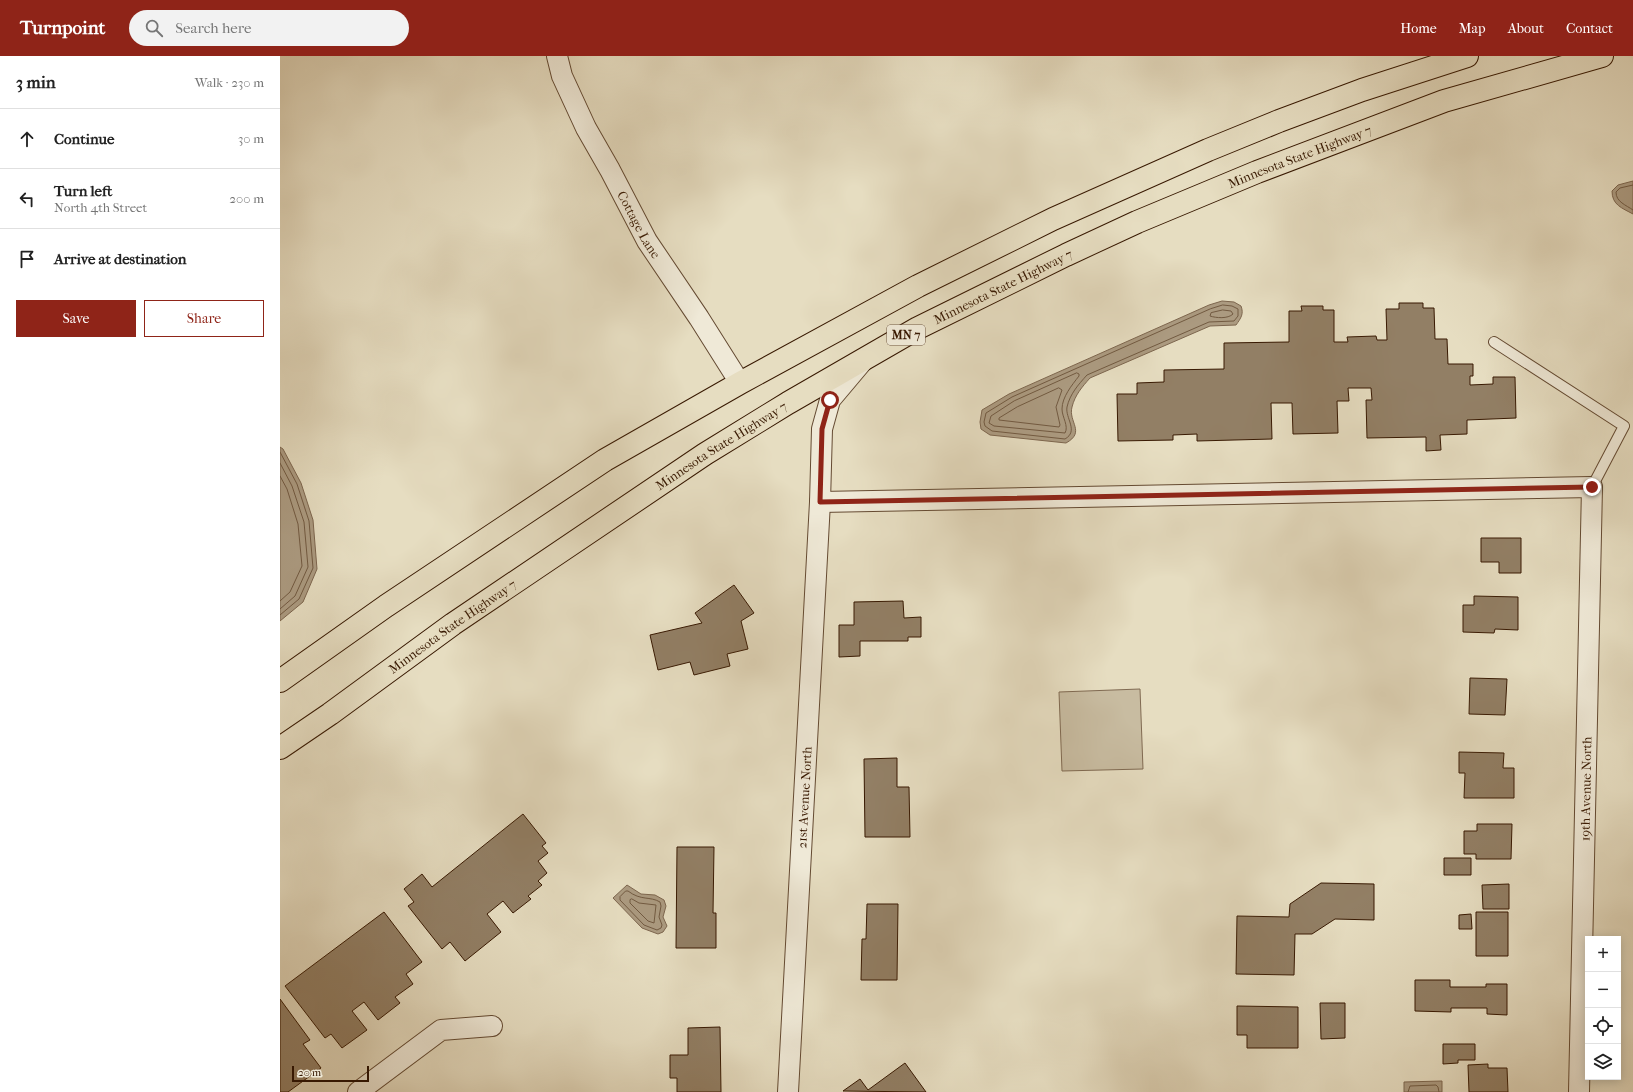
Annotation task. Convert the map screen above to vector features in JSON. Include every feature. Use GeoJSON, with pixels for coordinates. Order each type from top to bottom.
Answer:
{"type":"FeatureCollection","features":[{"type":"Feature","properties":{"kind":"highway"},"geometry":{"type":"LineString","coordinates":[[280,681],[386,606],[605,460],[740,383],[918,286],[1046,222],[1130,184],[1279,121],[1362,90],[1467,56]]}},
{"type":"Feature","properties":{"kind":"highway","name":"Minnesota State Highway 7"},"geometry":{"type":"LineString","coordinates":[[280,748],[330,714],[453,624],[706,454],[788,403],[918,328],[984,294],[1195,197],[1327,144],[1444,101],[1602,56]]}},
{"type":"Feature","properties":{"kind":"street","name":"Cottage Lane"},"geometry":{"type":"LineString","coordinates":[[557,56],[562,76],[586,128],[647,241],[699,318],[740,383]]}},
{"type":"Feature","properties":{"kind":"street","name":"21st Avenue North"},"geometry":{"type":"LineString","coordinates":[[788,1092],[820,502],[822,429],[830,400],[866,358]]}},
{"type":"Feature","properties":{"kind":"street"},"geometry":{"type":"LineString","coordinates":[[820,502],[1592,487]]}},
{"type":"Feature","properties":{"kind":"street","name":"19th Avenue North"},"geometry":{"type":"LineString","coordinates":[[1579,1092],[1592,487]]}},
{"type":"Feature","properties":{"kind":"street"},"geometry":{"type":"LineString","coordinates":[[358,1092],[441,1030],[492,1026]]}},
{"type":"Feature","properties":{"kind":"lane"},"geometry":{"type":"LineString","coordinates":[[1494,342],[1624,426],[1592,487]]}},
{"type":"Feature","properties":{"kind":"shaded area"},"geometry":{"type":"Polygon","coordinates":[[[1140,689],[1143,769],[1062,771],[1059,692],[1140,689]]]}},
{"type":"Feature","properties":{"kind":"water"},"geometry":{"type":"Polygon","coordinates":[[[1633,181],[1633,214],[1618,206],[1612,196],[1612,191],[1618,185],[1633,181]]]}},
{"type":"Feature","properties":{"kind":"water"},"geometry":{"type":"Polygon","coordinates":[[[1222,301],[1234,302],[1241,306],[1242,316],[1236,325],[1210,326],[1090,378],[1079,391],[1073,403],[1071,412],[1076,431],[1072,439],[1066,443],[990,435],[981,429],[980,422],[982,410],[1009,394],[1209,305],[1222,301]]]}},
{"type":"Feature","properties":{"kind":"water"},"geometry":{"type":"Polygon","coordinates":[[[280,447],[283,449],[301,483],[313,520],[317,569],[303,602],[280,621],[280,447]]]}},
{"type":"Feature","properties":{"kind":"water"},"geometry":{"type":"Polygon","coordinates":[[[627,885],[641,894],[655,895],[664,900],[666,906],[663,917],[667,926],[663,932],[658,934],[642,928],[613,898],[627,885]]]}},
{"type":"Feature","properties":{"kind":"water"},"geometry":{"type":"Polygon","coordinates":[[[1442,1081],[1442,1092],[1404,1092],[1404,1082],[1442,1081]]]}},
{"type":"Feature","properties":{"kind":"building"},"geometry":{"type":"Polygon","coordinates":[[[1399,303],[1423,303],[1423,308],[1434,308],[1435,339],[1447,339],[1448,364],[1473,364],[1473,376],[1470,376],[1470,385],[1493,384],[1493,377],[1515,377],[1516,418],[1467,420],[1467,434],[1440,435],[1441,450],[1426,451],[1426,437],[1367,438],[1366,400],[1372,400],[1371,388],[1348,388],[1349,401],[1337,401],[1338,433],[1293,434],[1292,403],[1271,403],[1272,439],[1197,441],[1197,434],[1173,435],[1173,440],[1118,441],[1117,394],[1137,394],[1137,383],[1164,382],[1164,370],[1224,369],[1224,343],[1289,342],[1289,311],[1302,311],[1301,306],[1323,306],[1323,310],[1334,310],[1334,342],[1348,342],[1347,337],[1376,336],[1377,340],[1387,340],[1386,309],[1399,309],[1399,303]]]}},
{"type":"Feature","properties":{"kind":"building"},"geometry":{"type":"Polygon","coordinates":[[[1481,538],[1521,538],[1521,573],[1499,573],[1499,562],[1481,562],[1481,538]]]}},
{"type":"Feature","properties":{"kind":"building"},"geometry":{"type":"Polygon","coordinates":[[[734,585],[754,613],[741,621],[748,649],[727,654],[730,666],[694,675],[690,662],[658,670],[650,635],[702,623],[695,613],[734,585]]]}},
{"type":"Feature","properties":{"kind":"building"},"geometry":{"type":"Polygon","coordinates":[[[1474,596],[1518,597],[1518,630],[1495,629],[1494,633],[1463,632],[1463,605],[1474,605],[1474,596]]]}},
{"type":"Feature","properties":{"kind":"building"},"geometry":{"type":"Polygon","coordinates":[[[903,601],[904,618],[921,617],[921,637],[908,637],[908,641],[860,641],[860,656],[839,657],[839,625],[854,625],[854,602],[903,601]]]}},
{"type":"Feature","properties":{"kind":"building"},"geometry":{"type":"Polygon","coordinates":[[[1470,678],[1507,679],[1505,715],[1469,714],[1470,678]]]}},
{"type":"Feature","properties":{"kind":"building"},"geometry":{"type":"Polygon","coordinates":[[[1459,752],[1504,753],[1503,768],[1514,768],[1514,798],[1464,798],[1465,773],[1459,773],[1459,752]]]}},
{"type":"Feature","properties":{"kind":"building"},"geometry":{"type":"Polygon","coordinates":[[[897,758],[897,787],[909,787],[910,837],[865,837],[864,759],[897,758]]]}},
{"type":"Feature","properties":{"kind":"building"},"geometry":{"type":"Polygon","coordinates":[[[523,814],[546,843],[542,846],[548,853],[538,861],[547,873],[538,881],[542,885],[528,896],[531,899],[513,913],[503,901],[487,914],[501,932],[465,961],[450,942],[442,949],[408,906],[414,902],[404,889],[422,874],[432,887],[523,814]]]}},
{"type":"Feature","properties":{"kind":"building"},"geometry":{"type":"Polygon","coordinates":[[[1477,824],[1512,824],[1511,859],[1476,859],[1476,854],[1464,854],[1464,831],[1477,831],[1477,824]]]}},
{"type":"Feature","properties":{"kind":"building"},"geometry":{"type":"Polygon","coordinates":[[[677,847],[714,847],[713,913],[716,913],[716,948],[676,948],[677,847]]]}},
{"type":"Feature","properties":{"kind":"building"},"geometry":{"type":"Polygon","coordinates":[[[1444,858],[1471,858],[1471,875],[1444,875],[1444,858]]]}},
{"type":"Feature","properties":{"kind":"building"},"geometry":{"type":"Polygon","coordinates":[[[1321,883],[1374,884],[1374,920],[1335,919],[1312,934],[1295,934],[1294,975],[1236,974],[1237,916],[1289,917],[1290,904],[1321,883]]]}},
{"type":"Feature","properties":{"kind":"building"},"geometry":{"type":"Polygon","coordinates":[[[1509,884],[1509,909],[1483,909],[1482,885],[1509,884]]]}},
{"type":"Feature","properties":{"kind":"building"},"geometry":{"type":"Polygon","coordinates":[[[867,904],[898,904],[897,980],[861,980],[862,939],[866,939],[867,904]]]}},
{"type":"Feature","properties":{"kind":"building"},"geometry":{"type":"Polygon","coordinates":[[[384,912],[422,962],[406,974],[413,984],[395,997],[400,1003],[378,1020],[364,1002],[352,1011],[367,1030],[342,1048],[331,1034],[325,1038],[285,986],[384,912]]]}},
{"type":"Feature","properties":{"kind":"building"},"geometry":{"type":"Polygon","coordinates":[[[1476,912],[1508,912],[1508,956],[1476,956],[1476,912]]]}},
{"type":"Feature","properties":{"kind":"building"},"geometry":{"type":"Polygon","coordinates":[[[1471,914],[1472,929],[1459,929],[1459,915],[1471,914]]]}},
{"type":"Feature","properties":{"kind":"building"},"geometry":{"type":"Polygon","coordinates":[[[1415,980],[1450,980],[1450,987],[1486,987],[1486,984],[1507,984],[1507,1015],[1487,1014],[1487,1008],[1451,1008],[1451,1012],[1415,1011],[1415,980]]]}},
{"type":"Feature","properties":{"kind":"building"},"geometry":{"type":"Polygon","coordinates":[[[280,999],[310,1040],[303,1044],[321,1068],[288,1092],[280,1092],[280,999]]]}},
{"type":"Feature","properties":{"kind":"building"},"geometry":{"type":"Polygon","coordinates":[[[1320,1003],[1345,1003],[1345,1038],[1321,1039],[1320,1003]]]}},
{"type":"Feature","properties":{"kind":"building"},"geometry":{"type":"Polygon","coordinates":[[[1237,1006],[1298,1007],[1298,1048],[1247,1048],[1247,1035],[1237,1035],[1237,1006]]]}},
{"type":"Feature","properties":{"kind":"building"},"geometry":{"type":"Polygon","coordinates":[[[720,1027],[721,1092],[677,1092],[677,1078],[670,1078],[670,1055],[688,1055],[688,1028],[720,1027]]]}},
{"type":"Feature","properties":{"kind":"building"},"geometry":{"type":"Polygon","coordinates":[[[1443,1044],[1475,1044],[1475,1060],[1458,1060],[1458,1063],[1443,1064],[1443,1044]]]}},
{"type":"Feature","properties":{"kind":"building"},"geometry":{"type":"Polygon","coordinates":[[[905,1063],[926,1092],[843,1091],[860,1079],[868,1090],[905,1063]]]}},
{"type":"Feature","properties":{"kind":"building"},"geometry":{"type":"Polygon","coordinates":[[[1488,1064],[1488,1068],[1507,1068],[1508,1092],[1469,1092],[1468,1065],[1488,1064]]]}},
{"type":"Feature","properties":{"kind":"route"},"geometry":{"type":"LineString","coordinates":[[830,400],[822,429],[820,502],[1592,487]]}}]}
